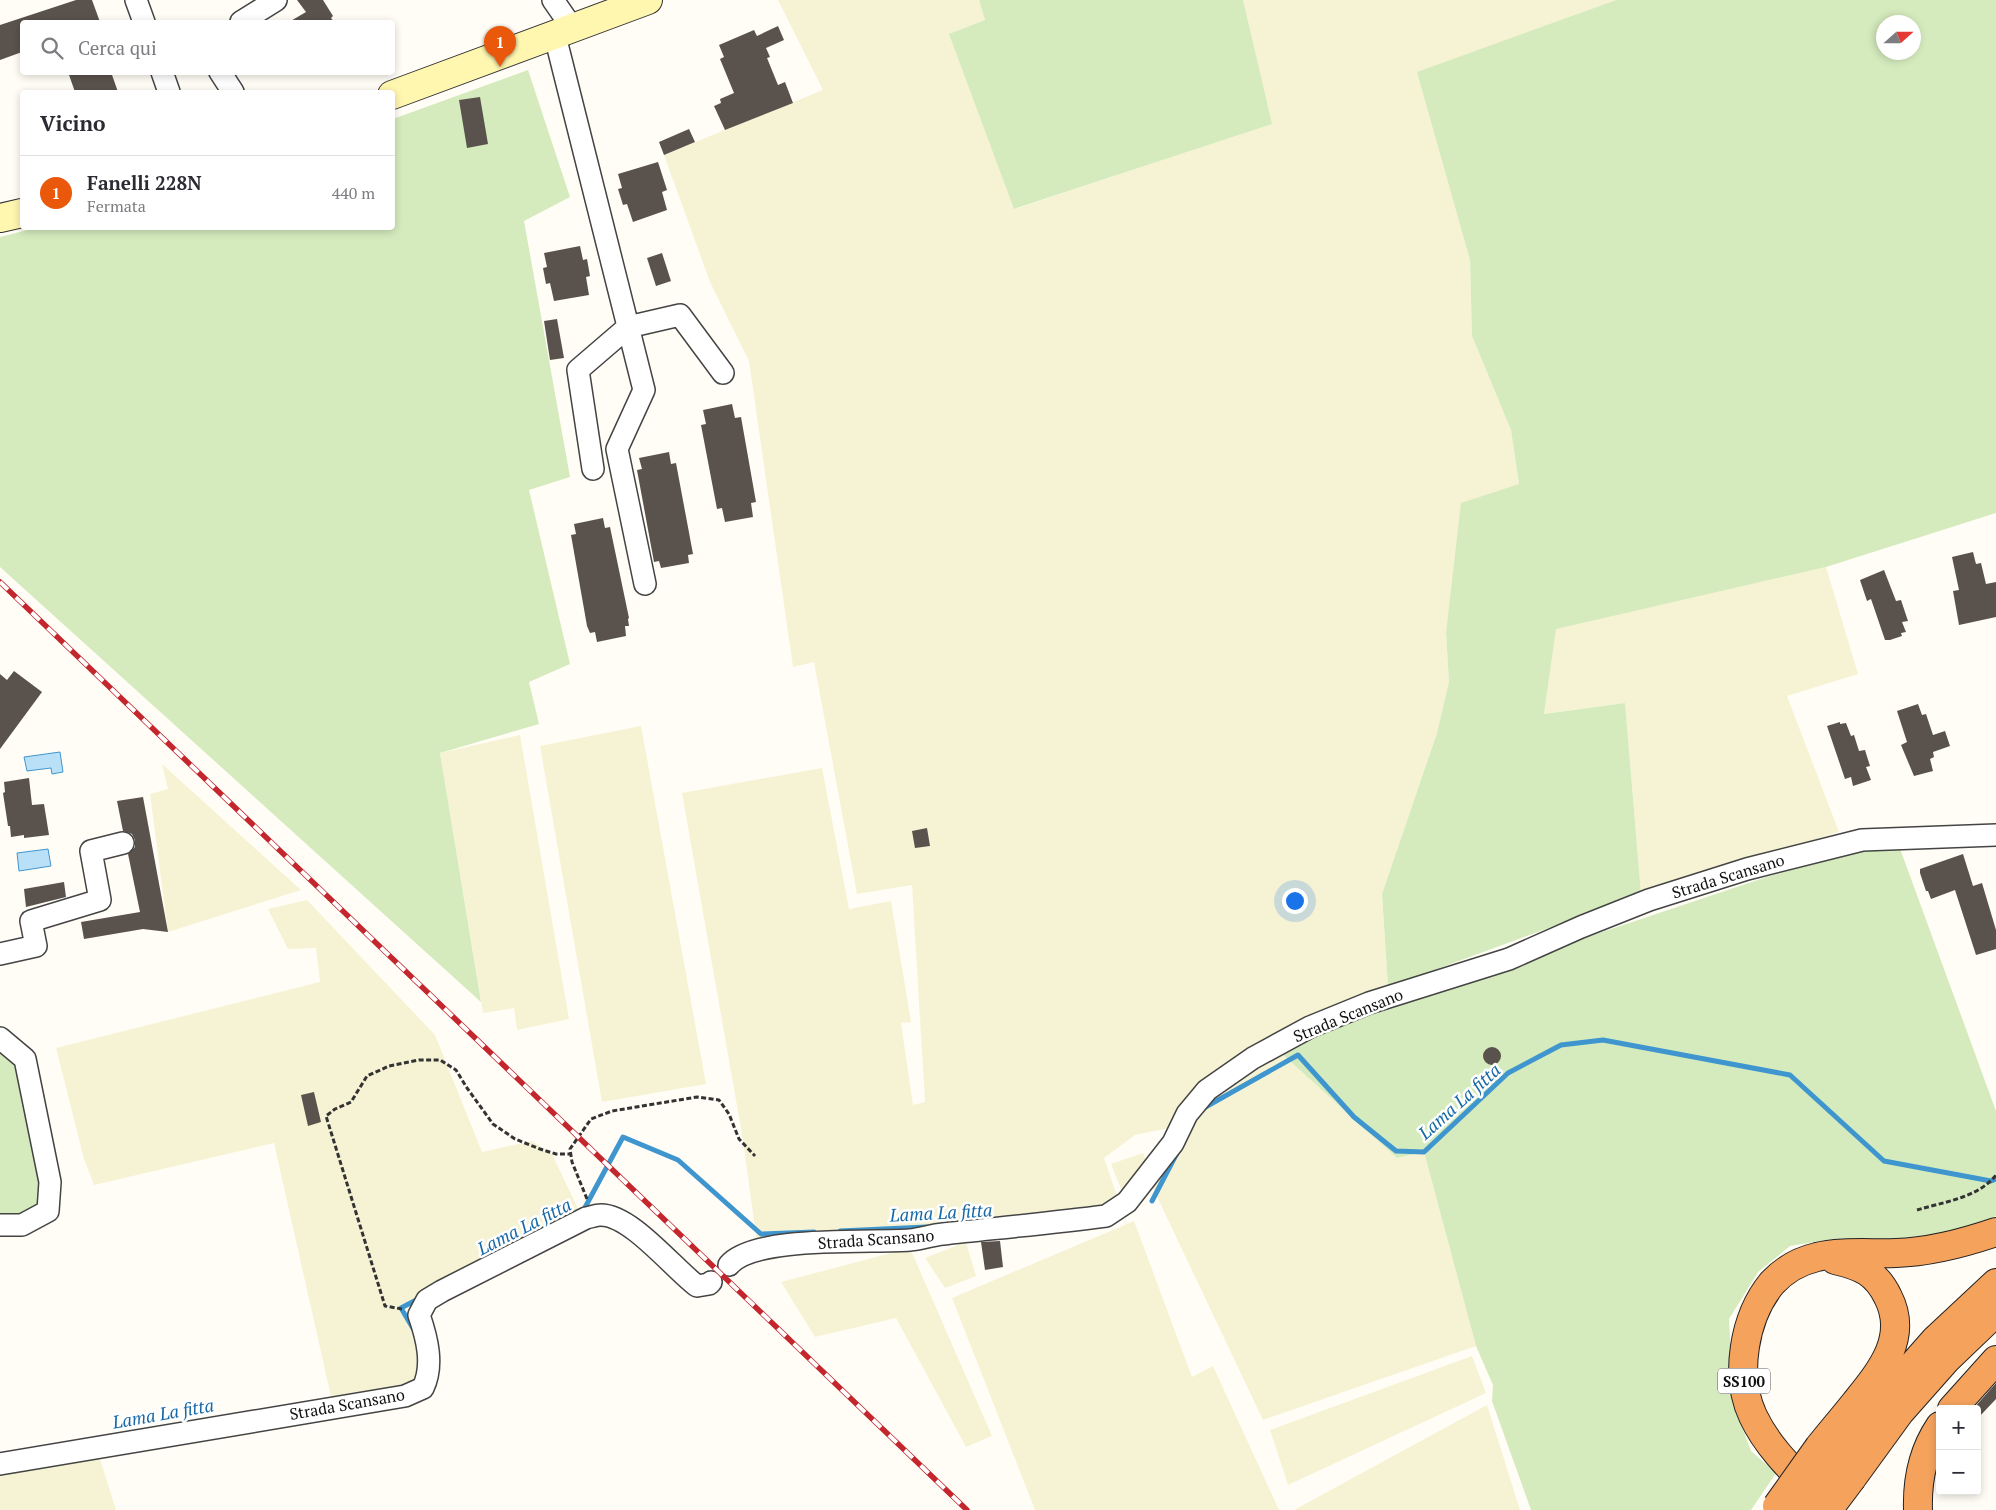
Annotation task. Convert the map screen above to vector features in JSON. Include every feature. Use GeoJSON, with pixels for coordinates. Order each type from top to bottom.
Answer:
{"type":"FeatureCollection","features":[{"type":"Feature","properties":{"kind":"highway","name":"SS100"},"geometry":{"type":"LineString","coordinates":[[1830,1510],[1777,1454],[1763,1435],[1752,1414],[1744,1385],[1744,1358],[1748,1334],[1758,1306],[1773,1283],[1796,1264],[1819,1256],[1928,1250],[1963,1243],[1996,1232]]}},
{"type":"Feature","properties":{"kind":"highway","name":"SS100"},"geometry":{"type":"LineString","coordinates":[[1819,1256],[1857,1265],[1881,1282],[1892,1305],[1896,1331],[1890,1353],[1835,1462],[1830,1510]]}},
{"type":"Feature","properties":{"kind":"highway","name":"SS100"},"geometry":{"type":"LineString","coordinates":[[1835,1462],[1869,1415],[1935,1340],[1996,1283]]}},
{"type":"Feature","properties":{"kind":"highway","name":"SS100"},"geometry":{"type":"LineString","coordinates":[[1784,1509],[1835,1462],[1900,1412],[1946,1360],[1996,1312]]}},
{"type":"Feature","properties":{"kind":"highway"},"geometry":{"type":"LineString","coordinates":[[1956,1405],[1996,1360]]}},
{"type":"Feature","properties":{"kind":"highway"},"geometry":{"type":"LineString","coordinates":[[1918,1510],[1917,1492],[1921,1466],[1936,1432]]}},
{"type":"Feature","properties":{"kind":"main road"},"geometry":{"type":"LineString","coordinates":[[395,94],[648,0]]}},
{"type":"Feature","properties":{"kind":"main road"},"geometry":{"type":"LineString","coordinates":[[0,218],[20,213]]}},
{"type":"Feature","properties":{"kind":"street"},"geometry":{"type":"LineString","coordinates":[[136,0],[143,20]]}},
{"type":"Feature","properties":{"kind":"street"},"geometry":{"type":"LineString","coordinates":[[243,20],[276,0]]}},
{"type":"Feature","properties":{"kind":"street"},"geometry":{"type":"LineString","coordinates":[[553,0],[564,32],[628,327],[644,390],[617,449],[645,584]]}},
{"type":"Feature","properties":{"kind":"street"},"geometry":{"type":"LineString","coordinates":[[163,75],[168,90]]}},
{"type":"Feature","properties":{"kind":"street"},"geometry":{"type":"LineString","coordinates":[[222,75],[232,90]]}},
{"type":"Feature","properties":{"kind":"street"},"geometry":{"type":"LineString","coordinates":[[593,468],[578,370],[628,327],[680,315],[723,374]]}},
{"type":"Feature","properties":{"kind":"street","name":"Strada Scansano"},"geometry":{"type":"LineString","coordinates":[[729,1265],[733,1260],[745,1253],[781,1246],[845,1240],[910,1240],[941,1234],[1106,1216],[1127,1202],[1173,1143],[1187,1114],[1208,1090],[1253,1058],[1310,1027],[1369,1003],[1509,959],[1580,927],[1649,900],[1747,869],[1862,840],[1996,835]]}},
{"type":"Feature","properties":{"kind":"street"},"geometry":{"type":"LineString","coordinates":[[0,954],[36,946],[31,920],[100,900],[91,851],[123,843]]}},
{"type":"Feature","properties":{"kind":"street"},"geometry":{"type":"LineString","coordinates":[[0,1038],[25,1059],[50,1182],[48,1211],[22,1225],[0,1225]]}},
{"type":"Feature","properties":{"kind":"street"},"geometry":{"type":"LineString","coordinates":[[419,1314],[427,1300],[442,1291],[586,1218],[602,1215],[622,1222],[636,1232],[697,1286],[711,1282]]}},
{"type":"Feature","properties":{"kind":"street","name":"Strada Scansano"},"geometry":{"type":"LineString","coordinates":[[0,1464],[406,1396],[424,1388],[428,1378],[427,1343],[419,1314]]}},
{"type":"Feature","properties":{"kind":"path"},"geometry":{"type":"LineString","coordinates":[[419,1314],[413,1310],[384,1306],[326,1116],[335,1108],[351,1102],[367,1076],[389,1066],[419,1060],[440,1060],[456,1070],[493,1124],[515,1139],[540,1150],[556,1154],[571,1154]]}},
{"type":"Feature","properties":{"kind":"path"},"geometry":{"type":"LineString","coordinates":[[594,1216],[572,1162],[570,1149],[591,1119],[612,1111],[697,1098],[719,1100],[729,1114],[739,1140],[755,1156]]}},
{"type":"Feature","properties":{"kind":"path"},"geometry":{"type":"LineString","coordinates":[[1917,1210],[1975,1192],[1991,1181],[1996,1175]]}},
{"type":"Feature","properties":{"kind":"shaded area"},"geometry":{"type":"Polygon","coordinates":[[[778,0],[979,0],[985,20],[950,34],[1015,209],[1271,124],[1243,0],[1616,0],[1418,72],[1470,260],[1472,336],[1511,430],[1519,484],[1446,633],[1449,682],[1437,733],[1382,894],[1388,987],[1340,1003],[1279,1037],[1169,1128],[1135,1135],[1104,1158],[1117,1196],[1105,1207],[937,1230],[757,1243],[743,1140],[682,793],[822,768],[849,909],[891,901],[911,1022],[901,1023],[913,1105],[925,1102],[912,885],[857,894],[814,662],[793,667],[749,361],[710,282],[664,155],[823,90],[778,0]]]}},
{"type":"Feature","properties":{"kind":"shaded area"},"geometry":{"type":"Polygon","coordinates":[[[1826,567],[1858,674],[1787,696],[1839,832],[1641,894],[1625,703],[1544,714],[1556,628],[1826,567]]]}},
{"type":"Feature","properties":{"kind":"shaded area"},"geometry":{"type":"Polygon","coordinates":[[[641,726],[706,1084],[602,1102],[540,746],[641,726]]]}},
{"type":"Feature","properties":{"kind":"shaded area"},"geometry":{"type":"Polygon","coordinates":[[[520,735],[569,1019],[517,1030],[514,1008],[483,1013],[440,753],[520,735]]]}},
{"type":"Feature","properties":{"kind":"shaded area"},"geometry":{"type":"Polygon","coordinates":[[[162,764],[301,890],[168,932],[150,794],[168,789],[162,764]]]}},
{"type":"Feature","properties":{"kind":"shaded area"},"geometry":{"type":"Polygon","coordinates":[[[307,900],[435,1035],[482,1152],[532,1141],[552,1154],[580,1213],[424,1292],[404,1310],[423,1365],[413,1387],[332,1401],[274,1143],[94,1185],[84,1159],[56,1048],[320,982],[316,948],[288,949],[268,909],[307,900]]]}},
{"type":"Feature","properties":{"kind":"shaded area"},"geometry":{"type":"Polygon","coordinates":[[[1281,1053],[1397,1158],[1424,1152],[1476,1346],[1263,1420],[1151,1184],[1205,1101],[1281,1053]]]}},
{"type":"Feature","properties":{"kind":"shaded area"},"geometry":{"type":"Polygon","coordinates":[[[1143,1153],[1149,1167],[1121,1189],[1111,1164],[1143,1153]]]}},
{"type":"Feature","properties":{"kind":"shaded area"},"geometry":{"type":"Polygon","coordinates":[[[1134,1221],[1192,1377],[1213,1366],[1279,1510],[1035,1510],[952,1298],[1134,1221]]]}},
{"type":"Feature","properties":{"kind":"shaded area"},"geometry":{"type":"Polygon","coordinates":[[[966,1242],[976,1276],[945,1288],[925,1258],[966,1242]]]}},
{"type":"Feature","properties":{"kind":"shaded area"},"geometry":{"type":"Polygon","coordinates":[[[910,1248],[992,1436],[966,1447],[896,1318],[815,1337],[781,1282],[910,1248]]]}},
{"type":"Feature","properties":{"kind":"shaded area"},"geometry":{"type":"Polygon","coordinates":[[[1472,1356],[1486,1393],[1288,1485],[1270,1430],[1472,1356]]]}},
{"type":"Feature","properties":{"kind":"shaded area"},"geometry":{"type":"Polygon","coordinates":[[[1487,1405],[1520,1510],[1294,1510],[1487,1405]]]}},
{"type":"Feature","properties":{"kind":"shaded area"},"geometry":{"type":"Polygon","coordinates":[[[99,1456],[116,1510],[0,1510],[0,1474],[99,1456]]]}},
{"type":"Feature","properties":{"kind":"green space"},"geometry":{"type":"Polygon","coordinates":[[[979,0],[1243,0],[1272,124],[1014,209],[949,34],[985,20],[979,0]]]}},
{"type":"Feature","properties":{"kind":"green space"},"geometry":{"type":"Polygon","coordinates":[[[1616,0],[1996,0],[1996,513],[1826,567],[1556,629],[1544,714],[1625,703],[1641,894],[1388,987],[1382,894],[1437,733],[1449,682],[1446,633],[1461,503],[1519,484],[1511,430],[1472,336],[1470,260],[1417,72],[1616,0]]]}},
{"type":"Feature","properties":{"kind":"green space"},"geometry":{"type":"Polygon","coordinates":[[[528,70],[570,197],[524,221],[570,477],[529,490],[570,664],[529,682],[539,724],[440,753],[481,1002],[0,567],[0,237],[27,230],[395,230],[395,118],[528,70]]]}},
{"type":"Feature","properties":{"kind":"green space"},"geometry":{"type":"Polygon","coordinates":[[[1862,845],[1899,846],[1996,1111],[1996,1216],[1928,1240],[1832,1239],[1790,1246],[1758,1272],[1729,1319],[1732,1377],[1739,1419],[1751,1451],[1776,1473],[1751,1510],[1531,1510],[1492,1401],[1493,1385],[1476,1346],[1424,1152],[1397,1158],[1281,1053],[1378,1007],[1862,845]]]}},
{"type":"Feature","properties":{"kind":"green space"},"geometry":{"type":"Polygon","coordinates":[[[0,1049],[20,1061],[43,1199],[24,1213],[0,1216],[0,1049]]]}},
{"type":"Feature","properties":{"kind":"water"},"geometry":{"type":"Polygon","coordinates":[[[60,752],[63,772],[52,774],[51,768],[27,771],[24,757],[60,752]]]}},
{"type":"Feature","properties":{"kind":"water"},"geometry":{"type":"Polygon","coordinates":[[[48,849],[51,866],[19,871],[17,853],[48,849]]]}},
{"type":"Feature","properties":{"kind":"building"},"geometry":{"type":"Polygon","coordinates":[[[76,0],[92,0],[99,20],[20,20],[20,53],[0,60],[0,25],[76,0]]]}},
{"type":"Feature","properties":{"kind":"building"},"geometry":{"type":"Polygon","coordinates":[[[297,0],[323,0],[333,16],[331,18],[332,20],[292,20],[306,12],[297,0]]]}},
{"type":"Feature","properties":{"kind":"building"},"geometry":{"type":"Polygon","coordinates":[[[778,26],[784,40],[766,48],[770,57],[767,58],[778,85],[785,82],[793,103],[725,130],[714,106],[721,103],[720,99],[734,93],[720,59],[724,57],[719,45],[754,30],[757,36],[778,26]]]}},
{"type":"Feature","properties":{"kind":"building"},"geometry":{"type":"Polygon","coordinates":[[[69,75],[112,75],[117,90],[74,90],[69,75]]]}},
{"type":"Feature","properties":{"kind":"building"},"geometry":{"type":"Polygon","coordinates":[[[480,97],[488,144],[467,148],[459,100],[480,97]]]}},
{"type":"Feature","properties":{"kind":"building"},"geometry":{"type":"Polygon","coordinates":[[[689,129],[695,142],[664,155],[659,142],[689,129]]]}},
{"type":"Feature","properties":{"kind":"building"},"geometry":{"type":"Polygon","coordinates":[[[658,162],[667,190],[662,192],[667,210],[633,222],[627,204],[623,205],[618,189],[622,188],[618,174],[658,162]]]}},
{"type":"Feature","properties":{"kind":"building"},"geometry":{"type":"Polygon","coordinates":[[[580,246],[583,260],[587,259],[590,276],[586,277],[589,295],[554,301],[550,283],[546,284],[543,268],[547,267],[544,253],[580,246]]]}},
{"type":"Feature","properties":{"kind":"building"},"geometry":{"type":"Polygon","coordinates":[[[662,253],[671,281],[656,286],[647,258],[662,253]]]}},
{"type":"Feature","properties":{"kind":"building"},"geometry":{"type":"Polygon","coordinates":[[[557,319],[564,358],[550,360],[544,321],[557,319]]]}},
{"type":"Feature","properties":{"kind":"building"},"geometry":{"type":"Polygon","coordinates":[[[732,404],[735,418],[741,417],[756,502],[751,503],[753,517],[725,522],[722,508],[717,509],[701,425],[706,424],[703,410],[732,404]]]}},
{"type":"Feature","properties":{"kind":"building"},"geometry":{"type":"Polygon","coordinates":[[[669,452],[671,464],[676,463],[693,554],[688,555],[689,563],[661,568],[659,561],[654,562],[637,470],[642,469],[639,458],[669,452]]]}},
{"type":"Feature","properties":{"kind":"building"},"geometry":{"type":"Polygon","coordinates":[[[603,518],[605,528],[610,527],[629,618],[629,626],[625,626],[626,636],[597,642],[595,632],[590,633],[587,626],[571,535],[576,534],[574,524],[603,518]]]}},
{"type":"Feature","properties":{"kind":"building"},"geometry":{"type":"Polygon","coordinates":[[[1973,552],[1976,564],[1981,563],[1986,584],[1996,582],[1996,617],[1959,625],[1953,591],[1959,590],[1952,557],[1973,552]]]}},
{"type":"Feature","properties":{"kind":"building"},"geometry":{"type":"Polygon","coordinates":[[[1884,570],[1896,601],[1901,600],[1908,621],[1902,622],[1906,632],[1901,633],[1902,636],[1890,640],[1885,640],[1871,599],[1867,601],[1860,580],[1884,570]]]}},
{"type":"Feature","properties":{"kind":"building"},"geometry":{"type":"Polygon","coordinates":[[[14,671],[42,692],[0,749],[0,674],[7,680],[14,671]]]}},
{"type":"Feature","properties":{"kind":"building"},"geometry":{"type":"Polygon","coordinates":[[[1918,704],[1922,715],[1926,714],[1933,735],[1945,731],[1950,746],[1933,752],[1934,757],[1930,759],[1933,771],[1914,776],[1901,745],[1907,742],[1897,711],[1918,704]]]}},
{"type":"Feature","properties":{"kind":"building"},"geometry":{"type":"Polygon","coordinates":[[[1840,722],[1840,724],[1846,723],[1851,736],[1854,735],[1859,751],[1865,750],[1870,766],[1866,767],[1871,780],[1853,786],[1851,777],[1845,779],[1827,726],[1840,722]]]}},
{"type":"Feature","properties":{"kind":"building"},"geometry":{"type":"Polygon","coordinates":[[[29,778],[32,805],[44,804],[49,835],[24,838],[24,835],[11,837],[3,793],[5,792],[4,782],[29,778]]]}},
{"type":"Feature","properties":{"kind":"building"},"geometry":{"type":"Polygon","coordinates":[[[143,797],[168,932],[143,929],[84,939],[81,922],[140,912],[128,854],[135,847],[135,840],[132,834],[123,831],[117,801],[143,797]]]}},
{"type":"Feature","properties":{"kind":"building"},"geometry":{"type":"Polygon","coordinates":[[[927,828],[930,846],[915,848],[912,831],[927,828]]]}},
{"type":"Feature","properties":{"kind":"building"},"geometry":{"type":"Polygon","coordinates":[[[1963,854],[1973,886],[1982,883],[1996,930],[1996,949],[1976,955],[1955,890],[1931,899],[1920,873],[1920,869],[1963,854]]]}},
{"type":"Feature","properties":{"kind":"building"},"geometry":{"type":"Polygon","coordinates":[[[64,882],[66,897],[26,907],[24,889],[64,882]]]}},
{"type":"Feature","properties":{"kind":"building"},"geometry":{"type":"Polygon","coordinates":[[[1492,1047],[1498,1050],[1501,1056],[1498,1062],[1492,1065],[1486,1062],[1483,1056],[1486,1050],[1492,1047]]]}},
{"type":"Feature","properties":{"kind":"building"},"geometry":{"type":"Polygon","coordinates":[[[314,1092],[321,1122],[308,1126],[301,1095],[314,1092]]]}},
{"type":"Feature","properties":{"kind":"building"},"geometry":{"type":"Polygon","coordinates":[[[1000,1241],[1003,1267],[985,1270],[981,1242],[1000,1241]]]}},
{"type":"Feature","properties":{"kind":"building"},"geometry":{"type":"Polygon","coordinates":[[[1996,1383],[1996,1399],[1981,1415],[1981,1405],[1977,1405],[1996,1383]]]}},
{"type":"Feature","properties":{"kind":"waterway","name":"Lama La fitta"},"geometry":{"type":"LineString","coordinates":[[1202,1109],[1298,1055],[1354,1117],[1396,1151],[1424,1152],[1508,1073],[1561,1045],[1603,1040],[1790,1075],[1884,1161],[1991,1181],[1996,1179]]}},
{"type":"Feature","properties":{"kind":"waterway","name":"Lama La fitta"},"geometry":{"type":"LineString","coordinates":[[582,1213],[623,1137],[678,1160],[761,1234],[814,1232]]}},
{"type":"Feature","properties":{"kind":"waterway","name":"Lama La fitta"},"geometry":{"type":"LineString","coordinates":[[1152,1201],[1177,1153]]}},
{"type":"Feature","properties":{"kind":"waterway","name":"Lama La fitta"},"geometry":{"type":"LineString","coordinates":[[840,1231],[926,1227]]}},
{"type":"Feature","properties":{"kind":"waterway","name":"Lama La fitta"},"geometry":{"type":"LineString","coordinates":[[414,1330],[401,1308],[420,1298]]}},
{"type":"Feature","properties":{"kind":"railway"},"geometry":{"type":"LineString","coordinates":[[0,582],[967,1510]]}},
{"type":"Feature","properties":{"kind":"place","name":"Fanelli 228N"},"geometry":{"type":"Point","coordinates":[500,67]}}]}
